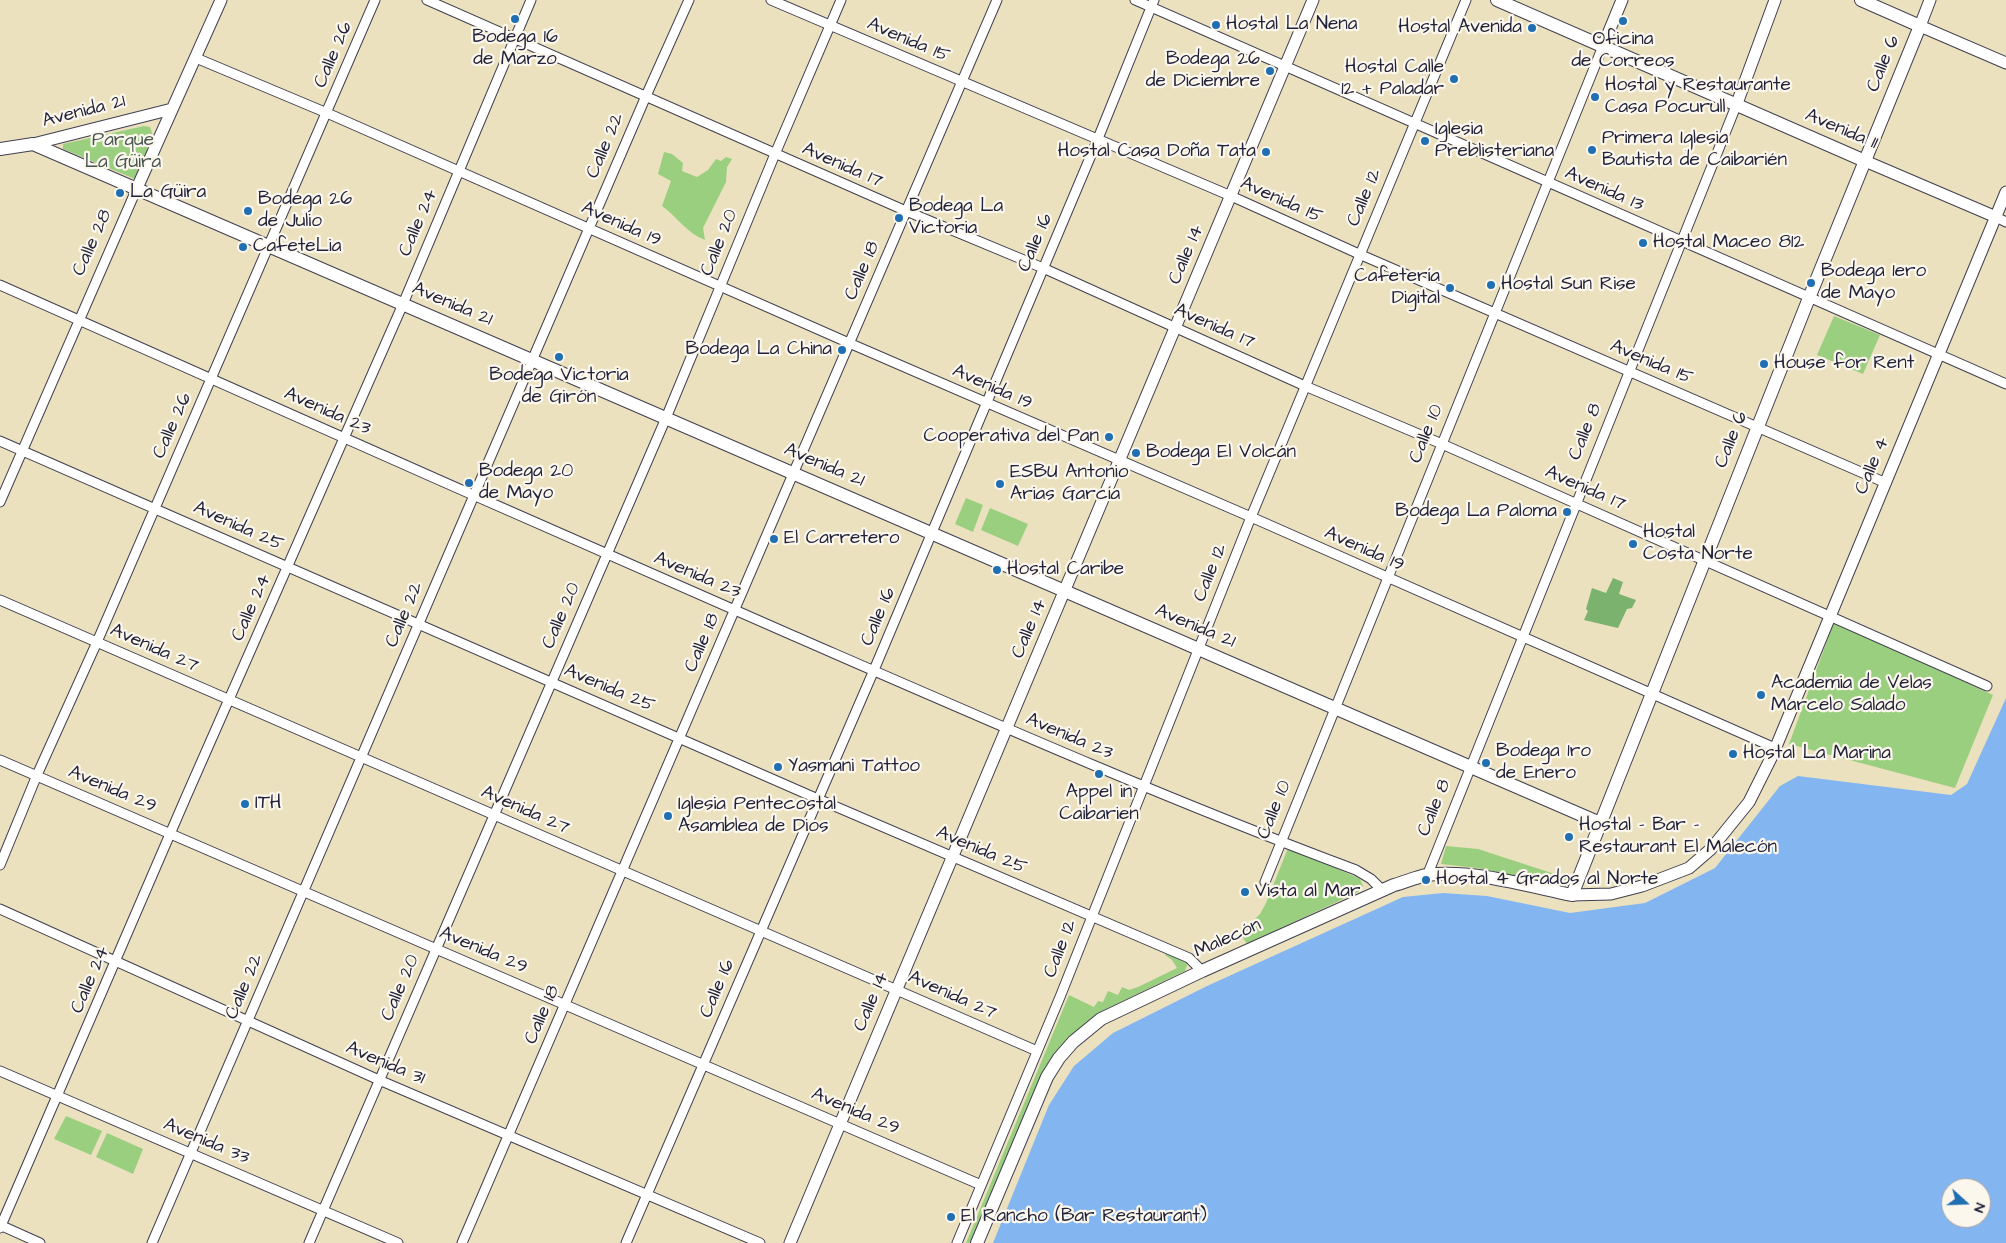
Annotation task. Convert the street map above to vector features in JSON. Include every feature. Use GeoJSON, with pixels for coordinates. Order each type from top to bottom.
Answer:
{"type":"FeatureCollection","features":[{"type":"Feature","properties":{"kind":"main road","name":"Avenida 11"},"geometry":{"type":"LineString","coordinates":[[1497,0],[1865,161]]}},
{"type":"Feature","properties":{"kind":"main road"},"geometry":{"type":"LineString","coordinates":[[1861,0],[1920,26]]}},
{"type":"Feature","properties":{"kind":"main road","name":"Calle 6"},"geometry":{"type":"LineString","coordinates":[[1572,895],[1809,298],[1920,26]]}},
{"type":"Feature","properties":{"kind":"main road","name":"Avenida 21"},"geometry":{"type":"LineString","coordinates":[[0,149],[33,144],[268,244],[402,304],[794,472],[1600,823]]}},
{"type":"Feature","properties":{"kind":"main road","name":"Malecón"},"geometry":{"type":"LineString","coordinates":[[977,1243],[1037,1098],[1059,1058],[1073,1042],[1102,1019],[1202,971],[1383,891],[1427,876],[1452,874],[1495,879],[1572,895]]}},
{"type":"Feature","properties":{"kind":"street","name":"Calle 28"},"geometry":{"type":"LineString","coordinates":[[0,502],[221,0]]}},
{"type":"Feature","properties":{"kind":"street","name":"Calle 26"},"geometry":{"type":"LineString","coordinates":[[0,865],[375,0]]}},
{"type":"Feature","properties":{"kind":"street","name":"Avenida 17"},"geometry":{"type":"LineString","coordinates":[[426,0],[906,211],[1043,268],[1305,386],[1442,444],[1987,686]]}},
{"type":"Feature","properties":{"kind":"street","name":"Calle 24"},"geometry":{"type":"LineString","coordinates":[[0,1226],[402,304],[531,0]]}},
{"type":"Feature","properties":{"kind":"street","name":"Calle 22"},"geometry":{"type":"LineString","coordinates":[[152,1243],[688,0]]}},
{"type":"Feature","properties":{"kind":"street","name":"Avenida 15"},"geometry":{"type":"LineString","coordinates":[[771,0],[1097,141],[1231,196],[1359,254],[1886,483]]}},
{"type":"Feature","properties":{"kind":"street","name":"Calle 20"},"geometry":{"type":"LineString","coordinates":[[308,1243],[666,418],[841,0]]}},
{"type":"Feature","properties":{"kind":"street","name":"Calle 18"},"geometry":{"type":"LineString","coordinates":[[462,1243],[997,0]]}},
{"type":"Feature","properties":{"kind":"street","name":"Avenida 13"},"geometry":{"type":"LineString","coordinates":[[1135,0],[1153,3],[1286,66],[1547,183],[2006,384]]}},
{"type":"Feature","properties":{"kind":"street","name":"Calle 14"},"geometry":{"type":"LineString","coordinates":[[790,1243],[1313,0]]}},
{"type":"Feature","properties":{"kind":"street","name":"Calle 12"},"geometry":{"type":"LineString","coordinates":[[957,1243],[1037,1051],[1251,517],[1466,0]]}},
{"type":"Feature","properties":{"kind":"street","name":"Calle 10"},"geometry":{"type":"LineString","coordinates":[[1264,882],[1622,0]]}},
{"type":"Feature","properties":{"kind":"street","name":"Calle 8"},"geometry":{"type":"LineString","coordinates":[[1427,876],[1682,242],[1736,106],[1775,0]]}},
{"type":"Feature","properties":{"kind":"street","name":"Calle 6"},"geometry":{"type":"LineString","coordinates":[[1920,26],[1930,0]]}},
{"type":"Feature","properties":{"kind":"street","name":"Calle 16"},"geometry":{"type":"LineString","coordinates":[[626,1243],[874,670],[1097,141],[1153,3]]}},
{"type":"Feature","properties":{"kind":"street"},"geometry":{"type":"LineString","coordinates":[[1920,26],[2006,62]]}},
{"type":"Feature","properties":{"kind":"street","name":"Avenida 19"},"geometry":{"type":"LineString","coordinates":[[196,58],[327,112],[849,343],[1251,517],[1652,694],[1774,751]]}},
{"type":"Feature","properties":{"kind":"street","name":"Avenida 21"},"geometry":{"type":"LineString","coordinates":[[33,144],[172,109]]}},
{"type":"Feature","properties":{"kind":"street","name":"Avenida 11"},"geometry":{"type":"LineString","coordinates":[[1865,161],[2001,219]]}},
{"type":"Feature","properties":{"kind":"street","name":"Calle 4"},"geometry":{"type":"LineString","coordinates":[[1774,751],[1939,354],[2001,219],[2006,192]]}},
{"type":"Feature","properties":{"kind":"street","name":"Avenida 23"},"geometry":{"type":"LineString","coordinates":[[0,285],[607,555],[1007,728],[1143,786],[1356,870],[1371,879],[1383,891]]}},
{"type":"Feature","properties":{"kind":"street","name":"Avenida 25"},"geometry":{"type":"LineString","coordinates":[[0,441],[818,799],[1190,958],[1202,971]]}},
{"type":"Feature","properties":{"kind":"street","name":"Avenida 27"},"geometry":{"type":"LineString","coordinates":[[0,600],[1037,1051]]}},
{"type":"Feature","properties":{"kind":"street","name":"Malecón"},"geometry":{"type":"LineString","coordinates":[[1572,895],[1612,894],[1642,886],[1689,868],[1712,849],[1749,802],[1774,751]]}},
{"type":"Feature","properties":{"kind":"street","name":"Avenida 29"},"geometry":{"type":"LineString","coordinates":[[0,760],[981,1185]]}},
{"type":"Feature","properties":{"kind":"street","name":"Avenida 31"},"geometry":{"type":"LineString","coordinates":[[0,910],[379,1080],[760,1243]]}},
{"type":"Feature","properties":{"kind":"street","name":"Avenida 33"},"geometry":{"type":"LineString","coordinates":[[0,1071],[398,1243]]}},
{"type":"Feature","properties":{"kind":"street"},"geometry":{"type":"LineString","coordinates":[[0,1226],[40,1243]]}},
{"type":"Feature","properties":{"kind":"green space","name":"Parque La Güira"},"geometry":{"type":"Polygon","coordinates":[[[144,126],[150,127],[153,136],[135,179],[63,149],[63,144],[144,126]]]}},
{"type":"Feature","properties":{"kind":"green space"},"geometry":{"type":"Polygon","coordinates":[[[664,152],[672,154],[683,163],[682,171],[697,177],[708,170],[716,159],[721,161],[726,157],[732,159],[727,167],[726,182],[703,228],[705,240],[688,230],[662,206],[671,181],[658,174],[664,152]]]}},
{"type":"Feature","properties":{"kind":"green space"},"geometry":{"type":"Polygon","coordinates":[[[1834,316],[1880,335],[1863,374],[1817,355],[1834,316]]]}},
{"type":"Feature","properties":{"kind":"green space"},"geometry":{"type":"Polygon","coordinates":[[[966,498],[983,505],[973,532],[955,524],[966,498]]]}},
{"type":"Feature","properties":{"kind":"green space"},"geometry":{"type":"Polygon","coordinates":[[[990,508],[1028,524],[1018,546],[981,530],[990,508]]]}},
{"type":"Feature","properties":{"kind":"green space"},"geometry":{"type":"Polygon","coordinates":[[[1613,578],[1623,582],[1619,594],[1636,600],[1632,608],[1627,609],[1618,628],[1584,620],[1588,611],[1586,609],[1592,588],[1606,593],[1613,578]]]}},
{"type":"Feature","properties":{"kind":"green space"},"geometry":{"type":"Polygon","coordinates":[[[1834,622],[1993,695],[1955,788],[1789,744],[1834,622]]]}},
{"type":"Feature","properties":{"kind":"green space"},"geometry":{"type":"Polygon","coordinates":[[[1446,846],[1478,849],[1567,878],[1564,884],[1555,888],[1478,868],[1441,864],[1446,846]]]}},
{"type":"Feature","properties":{"kind":"green space"},"geometry":{"type":"Polygon","coordinates":[[[1288,848],[1360,879],[1363,886],[1358,892],[1247,944],[1240,933],[1260,914],[1288,848]]]}},
{"type":"Feature","properties":{"kind":"green space"},"geometry":{"type":"Polygon","coordinates":[[[1169,951],[1186,961],[1185,971],[1102,1011],[1065,1042],[972,1243],[966,1243],[1069,995],[1094,1007],[1098,1001],[1103,1002],[1108,991],[1118,995],[1122,987],[1129,990],[1138,987],[1177,968],[1172,960],[1165,955],[1169,951]]]}},
{"type":"Feature","properties":{"kind":"green space"},"geometry":{"type":"Polygon","coordinates":[[[66,1116],[102,1131],[91,1155],[54,1139],[66,1116]]]}},
{"type":"Feature","properties":{"kind":"green space"},"geometry":{"type":"Polygon","coordinates":[[[107,1133],[143,1149],[133,1174],[96,1157],[107,1133]]]}},
{"type":"Feature","properties":{"kind":"water"},"geometry":{"type":"Polygon","coordinates":[[[2006,698],[2006,1243],[993,1243],[1049,1105],[1074,1066],[1113,1033],[1207,986],[1403,897],[1443,893],[1487,896],[1570,913],[1645,903],[1715,868],[1780,786],[1798,776],[1951,795],[1967,784],[2006,698]]]}},
{"type":"Feature","properties":{"kind":"place","name":"Bodega 16 de Marzo"},"geometry":{"type":"Point","coordinates":[515,19]}},
{"type":"Feature","properties":{"kind":"place","name":"Oficina de Correos"},"geometry":{"type":"Point","coordinates":[1623,21]}},
{"type":"Feature","properties":{"kind":"place","name":"Hostal La Nena"},"geometry":{"type":"Point","coordinates":[1216,25]}},
{"type":"Feature","properties":{"kind":"place","name":"Hostal Avenida"},"geometry":{"type":"Point","coordinates":[1532,28]}},
{"type":"Feature","properties":{"kind":"place","name":"Bodega 26 de Diciembre"},"geometry":{"type":"Point","coordinates":[1270,71]}},
{"type":"Feature","properties":{"kind":"place","name":"Hostal Calle 12 + Paladar"},"geometry":{"type":"Point","coordinates":[1454,79]}},
{"type":"Feature","properties":{"kind":"place","name":"Hostal y Restaurante Casa Pocurull"},"geometry":{"type":"Point","coordinates":[1595,97]}},
{"type":"Feature","properties":{"kind":"place","name":"Iglesia Preblisteriana"},"geometry":{"type":"Point","coordinates":[1425,141]}},
{"type":"Feature","properties":{"kind":"place","name":"Primera Iglesia Bautista de Caibarién"},"geometry":{"type":"Point","coordinates":[1592,150]}},
{"type":"Feature","properties":{"kind":"place","name":"Hostal Casa Doña Tata"},"geometry":{"type":"Point","coordinates":[1266,152]}},
{"type":"Feature","properties":{"kind":"place","name":"La Güira"},"geometry":{"type":"Point","coordinates":[120,193]}},
{"type":"Feature","properties":{"kind":"place","name":"Bodega 26 de Julio"},"geometry":{"type":"Point","coordinates":[248,211]}},
{"type":"Feature","properties":{"kind":"place","name":"Bodega La Victoria"},"geometry":{"type":"Point","coordinates":[899,218]}},
{"type":"Feature","properties":{"kind":"place","name":"Hostal Maceo 812"},"geometry":{"type":"Point","coordinates":[1643,243]}},
{"type":"Feature","properties":{"kind":"place","name":"CafeteLia"},"geometry":{"type":"Point","coordinates":[243,247]}},
{"type":"Feature","properties":{"kind":"place","name":"Bodega 1ero de Mayo"},"geometry":{"type":"Point","coordinates":[1811,283]}},
{"type":"Feature","properties":{"kind":"place","name":"Hostal Sun Rise"},"geometry":{"type":"Point","coordinates":[1491,285]}},
{"type":"Feature","properties":{"kind":"place","name":"Cafetería Digital"},"geometry":{"type":"Point","coordinates":[1450,288]}},
{"type":"Feature","properties":{"kind":"place","name":"Bodega La China"},"geometry":{"type":"Point","coordinates":[842,350]}},
{"type":"Feature","properties":{"kind":"place","name":"Bodega Victoria de Girón"},"geometry":{"type":"Point","coordinates":[559,357]}},
{"type":"Feature","properties":{"kind":"place","name":"House for Rent"},"geometry":{"type":"Point","coordinates":[1764,364]}},
{"type":"Feature","properties":{"kind":"place","name":"Cooperativa del Pan"},"geometry":{"type":"Point","coordinates":[1109,437]}},
{"type":"Feature","properties":{"kind":"place","name":"Bodega El Volcán"},"geometry":{"type":"Point","coordinates":[1136,453]}},
{"type":"Feature","properties":{"kind":"place","name":"Bodega 20 de Mayo"},"geometry":{"type":"Point","coordinates":[469,483]}},
{"type":"Feature","properties":{"kind":"place","name":"ESBU Antonio Arias García"},"geometry":{"type":"Point","coordinates":[1000,484]}},
{"type":"Feature","properties":{"kind":"place","name":"Bodega La Paloma"},"geometry":{"type":"Point","coordinates":[1567,512]}},
{"type":"Feature","properties":{"kind":"place","name":"El Carretero"},"geometry":{"type":"Point","coordinates":[774,539]}},
{"type":"Feature","properties":{"kind":"place","name":"Hostal Costa Norte"},"geometry":{"type":"Point","coordinates":[1633,544]}},
{"type":"Feature","properties":{"kind":"place","name":"Hostal Caribe"},"geometry":{"type":"Point","coordinates":[997,570]}},
{"type":"Feature","properties":{"kind":"place","name":"Academia de Velas Marcelo Salado"},"geometry":{"type":"Point","coordinates":[1761,695]}},
{"type":"Feature","properties":{"kind":"place","name":"Hostal La Marina"},"geometry":{"type":"Point","coordinates":[1733,754]}},
{"type":"Feature","properties":{"kind":"place","name":"Bodega 1ro de Enero"},"geometry":{"type":"Point","coordinates":[1486,763]}},
{"type":"Feature","properties":{"kind":"place","name":"Yasmani Tattoo"},"geometry":{"type":"Point","coordinates":[778,767]}},
{"type":"Feature","properties":{"kind":"place","name":"Appel in Caibarien"},"geometry":{"type":"Point","coordinates":[1099,774]}},
{"type":"Feature","properties":{"kind":"place","name":"ITH"},"geometry":{"type":"Point","coordinates":[245,804]}},
{"type":"Feature","properties":{"kind":"place","name":"Iglesia Pentecostal Asamblea de Dios"},"geometry":{"type":"Point","coordinates":[668,816]}},
{"type":"Feature","properties":{"kind":"place","name":"Hostal - Bar - Restaurant El Malecón"},"geometry":{"type":"Point","coordinates":[1569,837]}},
{"type":"Feature","properties":{"kind":"place","name":"Hostal 4 Grados al Norte"},"geometry":{"type":"Point","coordinates":[1426,880]}},
{"type":"Feature","properties":{"kind":"place","name":"Vista al Mar"},"geometry":{"type":"Point","coordinates":[1245,892]}},
{"type":"Feature","properties":{"kind":"place","name":"El Rancho (Bar Restaurant)"},"geometry":{"type":"Point","coordinates":[951,1217]}}]}
